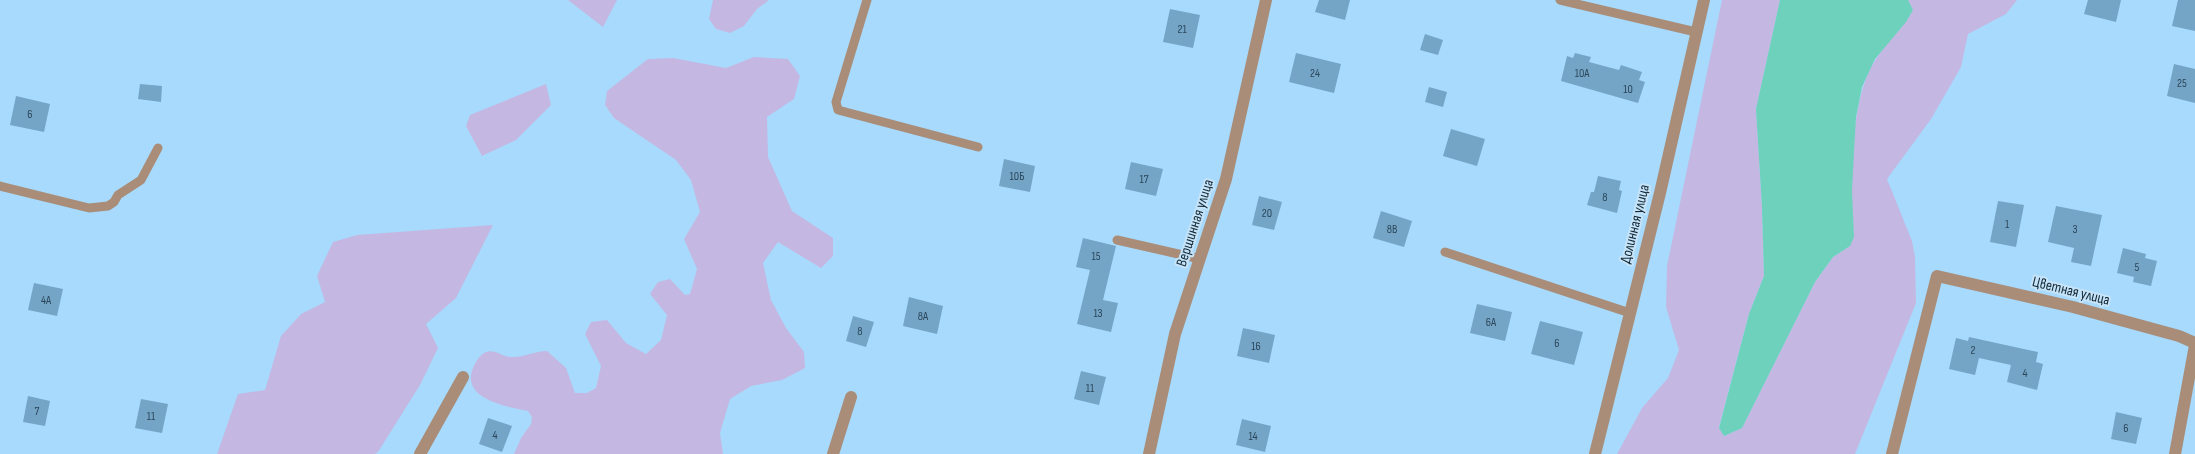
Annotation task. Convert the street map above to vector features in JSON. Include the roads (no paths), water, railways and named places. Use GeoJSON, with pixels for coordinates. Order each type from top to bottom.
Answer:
{"type":"FeatureCollection","features":[{"type":"Feature","properties":{"kind":"street","name":"Вершинная улица"},"geometry":{"type":"LineString","coordinates":[[1149,454],[1175,334],[1226,178],[1266,0]]}},
{"type":"Feature","properties":{"kind":"street","name":"Долинная улица"},"geometry":{"type":"LineString","coordinates":[[1595,454],[1704,0]]}},
{"type":"Feature","properties":{"kind":"street","name":"Цветная улица"},"geometry":{"type":"LineString","coordinates":[[1892,454],[1937,276],[2073,307],[2179,336],[2195,344]]}},
{"type":"Feature","properties":{"kind":"street"},"geometry":{"type":"LineString","coordinates":[[2175,454],[2195,344]]}},
{"type":"Feature","properties":{"kind":"street"},"geometry":{"type":"LineString","coordinates":[[420,454],[463,378]]}},
{"type":"Feature","properties":{"kind":"street"},"geometry":{"type":"LineString","coordinates":[[834,454],[851,398]]}},
{"type":"Feature","properties":{"kind":"lane"},"geometry":{"type":"LineString","coordinates":[[867,0],[836,102],[838,110],[978,147]]}},
{"type":"Feature","properties":{"kind":"lane"},"geometry":{"type":"LineString","coordinates":[[1560,0],[1696,32]]}},
{"type":"Feature","properties":{"kind":"lane"},"geometry":{"type":"LineString","coordinates":[[0,186],[89,208],[108,206],[114,202],[118,195],[141,180],[158,148]]}},
{"type":"Feature","properties":{"kind":"lane"},"geometry":{"type":"LineString","coordinates":[[1117,240],[1200,259]]}},
{"type":"Feature","properties":{"kind":"lane"},"geometry":{"type":"LineString","coordinates":[[1444,252],[1630,313]]}}]}
